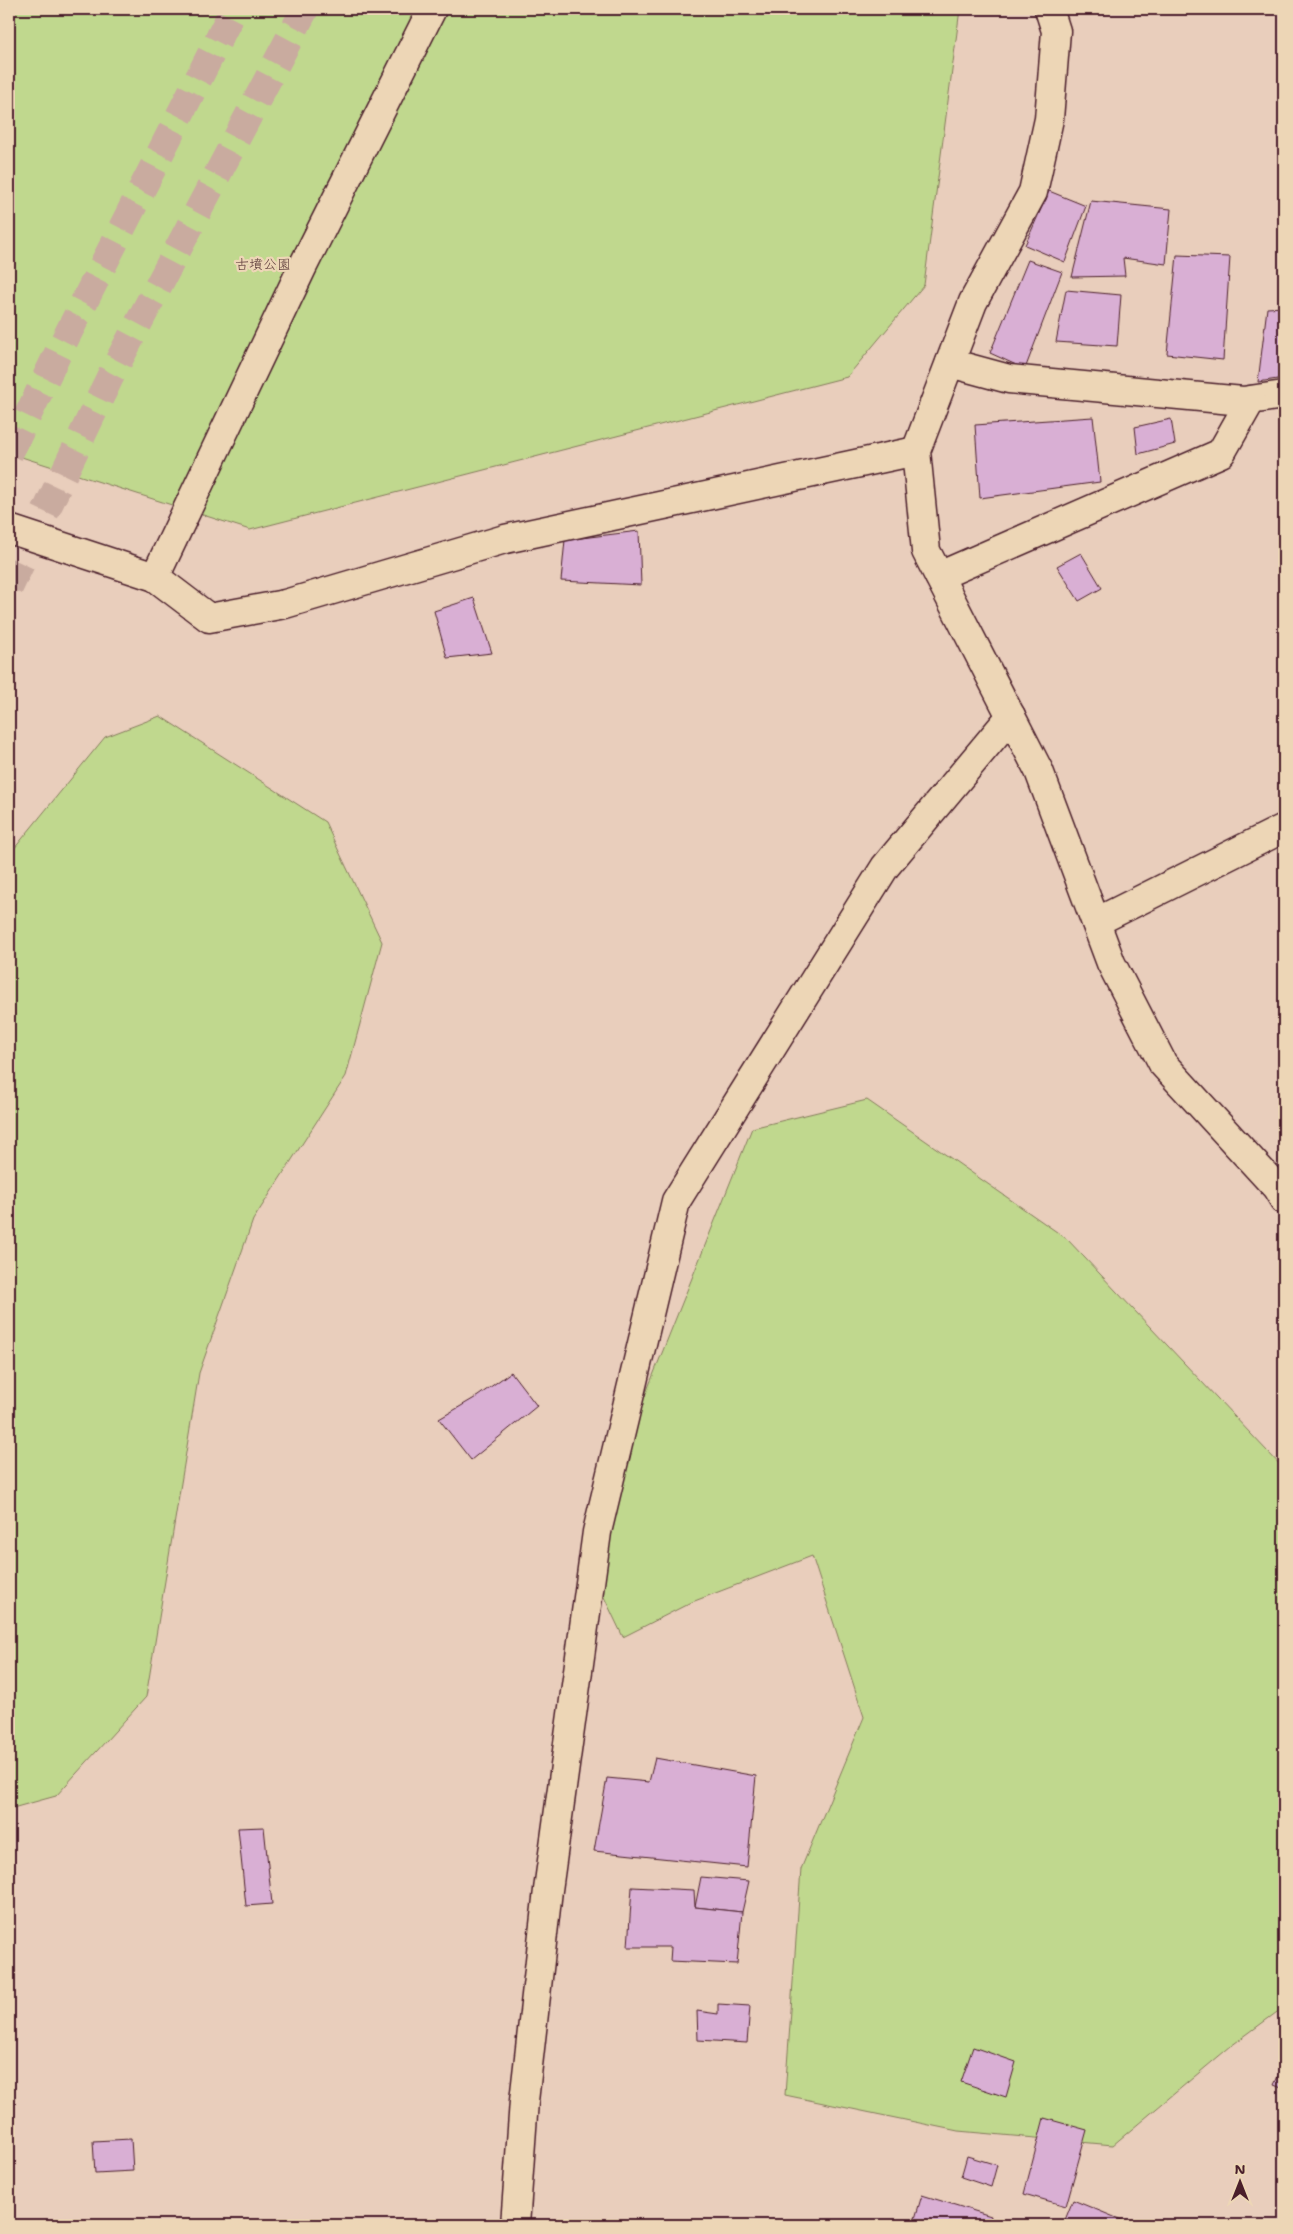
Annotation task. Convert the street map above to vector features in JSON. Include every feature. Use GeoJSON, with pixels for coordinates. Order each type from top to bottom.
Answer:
{"type":"FeatureCollection","features":[{"type":"Feature","properties":{"kind":"street"},"geometry":{"type":"LineString","coordinates":[[155,577],[302,268],[432,9]]}},
{"type":"Feature","properties":{"kind":"street"},"geometry":{"type":"LineString","coordinates":[[1049,9],[1056,31],[1049,119],[1033,192],[973,302],[916,451],[926,551],[1039,770],[1111,963],[1163,1064],[1276,1187],[1284,1200]]}},
{"type":"Feature","properties":{"kind":"street"},"geometry":{"type":"LineString","coordinates":[[950,363],[1009,378],[1243,402],[1284,395]]}},
{"type":"Feature","properties":{"kind":"street"},"geometry":{"type":"LineString","coordinates":[[939,576],[1221,453],[1251,400]]}},
{"type":"Feature","properties":{"kind":"street"},"geometry":{"type":"LineString","coordinates":[[9,529],[155,577],[209,618],[285,604],[505,539],[916,451]]}},
{"type":"Feature","properties":{"kind":"street"},"geometry":{"type":"LineString","coordinates":[[515,2225],[524,2101],[548,1890],[597,1532],[676,1201],[885,867],[1011,716]]}},
{"type":"Feature","properties":{"kind":"street"},"geometry":{"type":"LineString","coordinates":[[1096,922],[1284,828]]}},
{"type":"Feature","properties":{"kind":"green space","name":"古墳公園"},"geometry":{"type":"Polygon","coordinates":[[[9,9],[960,9],[924,285],[847,377],[250,530],[9,453],[9,9]]]}},
{"type":"Feature","properties":{"kind":"green space"},"geometry":{"type":"Polygon","coordinates":[[[160,716],[325,822],[382,942],[346,1076],[253,1220],[199,1373],[146,1697],[56,1796],[9,1809],[9,855],[105,737],[160,716]]]}},
{"type":"Feature","properties":{"kind":"green space"},"geometry":{"type":"Polygon","coordinates":[[[867,1100],[1067,1239],[1284,1469],[1284,2007],[1231,2046],[1113,2145],[958,2131],[785,2095],[801,1869],[864,1717],[812,1556],[692,1602],[623,1637],[587,1561],[626,1443],[752,1128],[867,1100]]]}},
{"type":"Feature","properties":{"kind":"building"},"geometry":{"type":"Polygon","coordinates":[[[1049,191],[1086,206],[1065,262],[1025,245],[1049,191]]]}},
{"type":"Feature","properties":{"kind":"building"},"geometry":{"type":"Polygon","coordinates":[[[1091,201],[1171,209],[1166,264],[1123,258],[1125,276],[1072,277],[1091,201]]]}},
{"type":"Feature","properties":{"kind":"building"},"geometry":{"type":"Polygon","coordinates":[[[1177,255],[1230,257],[1223,360],[1167,354],[1177,255]]]}},
{"type":"Feature","properties":{"kind":"building"},"geometry":{"type":"Polygon","coordinates":[[[1028,260],[1062,272],[1025,369],[990,353],[1028,260]]]}},
{"type":"Feature","properties":{"kind":"building"},"geometry":{"type":"Polygon","coordinates":[[[1066,290],[1121,295],[1117,346],[1056,342],[1066,290]]]}},
{"type":"Feature","properties":{"kind":"building"},"geometry":{"type":"Polygon","coordinates":[[[1284,307],[1284,378],[1258,382],[1267,308],[1284,307]]]}},
{"type":"Feature","properties":{"kind":"building"},"geometry":{"type":"Polygon","coordinates":[[[1093,417],[1100,482],[980,498],[975,425],[1093,417]]]}},
{"type":"Feature","properties":{"kind":"building"},"geometry":{"type":"Polygon","coordinates":[[[1171,419],[1175,444],[1138,454],[1135,427],[1171,419]]]}},
{"type":"Feature","properties":{"kind":"building"},"geometry":{"type":"Polygon","coordinates":[[[639,531],[641,585],[561,581],[565,540],[639,531]]]}},
{"type":"Feature","properties":{"kind":"building"},"geometry":{"type":"Polygon","coordinates":[[[1081,553],[1102,588],[1079,601],[1057,566],[1081,553]]]}},
{"type":"Feature","properties":{"kind":"building"},"geometry":{"type":"Polygon","coordinates":[[[474,598],[492,653],[447,658],[434,611],[474,598]]]}},
{"type":"Feature","properties":{"kind":"building"},"geometry":{"type":"Polygon","coordinates":[[[511,1372],[537,1406],[471,1460],[439,1419],[478,1396],[511,1372]]]}},
{"type":"Feature","properties":{"kind":"building"},"geometry":{"type":"Polygon","coordinates":[[[655,1758],[756,1776],[747,1867],[594,1851],[607,1778],[649,1782],[655,1758]]]}},
{"type":"Feature","properties":{"kind":"building"},"geometry":{"type":"Polygon","coordinates":[[[264,1827],[272,1904],[246,1906],[238,1828],[264,1827]]]}},
{"type":"Feature","properties":{"kind":"building"},"geometry":{"type":"Polygon","coordinates":[[[701,1877],[749,1881],[742,1912],[695,1907],[701,1877]]]}},
{"type":"Feature","properties":{"kind":"building"},"geometry":{"type":"Polygon","coordinates":[[[632,1887],[694,1890],[695,1907],[742,1912],[737,1964],[670,1961],[671,1947],[628,1947],[632,1887]]]}},
{"type":"Feature","properties":{"kind":"building"},"geometry":{"type":"Polygon","coordinates":[[[718,2004],[750,2006],[747,2043],[698,2040],[697,2011],[718,2014],[718,2004]]]}},
{"type":"Feature","properties":{"kind":"building"},"geometry":{"type":"Polygon","coordinates":[[[973,2047],[1016,2062],[1006,2097],[961,2082],[973,2047]]]}},
{"type":"Feature","properties":{"kind":"building"},"geometry":{"type":"Polygon","coordinates":[[[1284,2063],[1284,2089],[1274,2085],[1284,2063]]]}},
{"type":"Feature","properties":{"kind":"building"},"geometry":{"type":"Polygon","coordinates":[[[1044,2118],[1087,2130],[1066,2206],[1024,2194],[1044,2118]]]}},
{"type":"Feature","properties":{"kind":"building"},"geometry":{"type":"Polygon","coordinates":[[[131,2139],[133,2171],[95,2173],[93,2141],[131,2139]]]}},
{"type":"Feature","properties":{"kind":"building"},"geometry":{"type":"Polygon","coordinates":[[[967,2156],[997,2165],[991,2187],[961,2177],[967,2156]]]}},
{"type":"Feature","properties":{"kind":"building"},"geometry":{"type":"Polygon","coordinates":[[[922,2195],[991,2216],[989,2225],[925,2225],[914,2222],[922,2195]]]}},
{"type":"Feature","properties":{"kind":"building"},"geometry":{"type":"Polygon","coordinates":[[[1073,2200],[1124,2221],[1122,2225],[1063,2225],[1073,2200]]]}},
{"type":"Feature","properties":{"kind":"tunnel"},"geometry":{"type":"LineString","coordinates":[[9,454],[58,353],[234,9]]}},
{"type":"Feature","properties":{"kind":"tunnel"},"geometry":{"type":"LineString","coordinates":[[9,588],[110,377],[305,9]]}}]}
